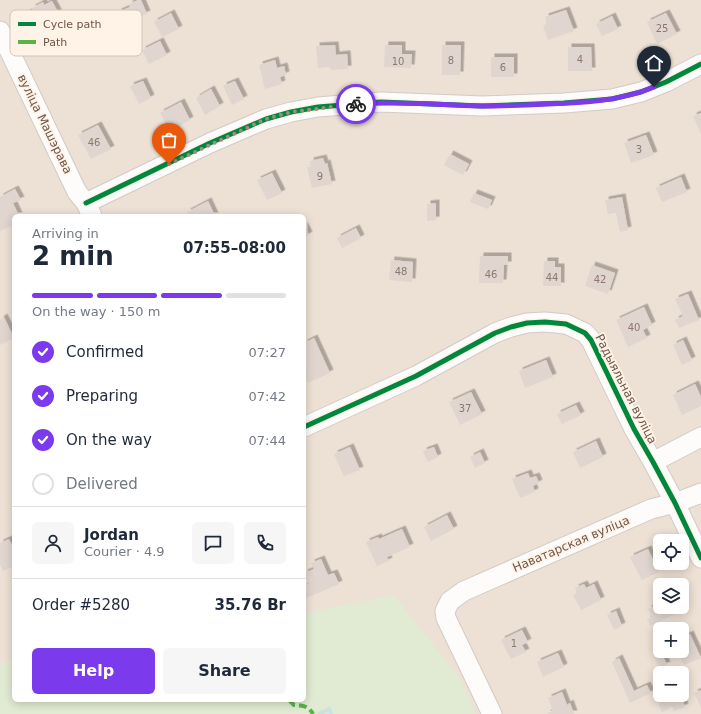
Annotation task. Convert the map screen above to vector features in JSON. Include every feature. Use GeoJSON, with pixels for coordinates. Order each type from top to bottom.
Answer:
{"type":"FeatureCollection","features":[{"type":"Feature","properties":{"kind":"street","name":"вуліца Машэрава"},"geometry":{"type":"LineString","coordinates":[[0,31],[10,52]]}},
{"type":"Feature","properties":{"kind":"street","name":"вуліца Машэрава"},"geometry":{"type":"LineString","coordinates":[[12,56],[77,192],[89,210]]}},
{"type":"Feature","properties":{"kind":"street"},"geometry":{"type":"LineString","coordinates":[[89,210],[210,144],[266,119],[291,112],[381,102],[482,106],[612,100],[641,92],[666,82],[701,64]]}},
{"type":"Feature","properties":{"kind":"street","name":"Радыяльная вуліца"},"geometry":{"type":"LineString","coordinates":[[306,426],[416,376],[495,333],[527,323],[545,322],[566,324],[585,332],[591,340],[634,429],[675,503],[701,558]]}},
{"type":"Feature","properties":{"kind":"street"},"geometry":{"type":"LineString","coordinates":[[653,462],[701,437]]}},
{"type":"Feature","properties":{"kind":"street","name":"Наватарская вуліца"},"geometry":{"type":"LineString","coordinates":[[492,714],[447,621],[445,611],[454,597],[464,591],[651,509],[675,503],[701,493]]}},
{"type":"Feature","properties":{"kind":"shaded area"},"geometry":{"type":"Polygon","coordinates":[[[0,0],[701,0],[701,714],[0,714],[0,0]]]}},
{"type":"Feature","properties":{"kind":"green space"},"geometry":{"type":"Polygon","coordinates":[[[394,595],[461,680],[476,714],[0,714],[0,665],[12,659],[12,702],[306,702],[306,613],[394,595]]]}},
{"type":"Feature","properties":{"kind":"building"},"geometry":{"type":"Polygon","coordinates":[[[141,0],[147,14],[142,16],[142,10],[123,10],[130,7],[129,4],[141,0]]]}},
{"type":"Feature","properties":{"kind":"building"},"geometry":{"type":"Polygon","coordinates":[[[52,1],[57,10],[33,10],[32,8],[43,2],[44,5],[52,1]]]}},
{"type":"Feature","properties":{"kind":"building"},"geometry":{"type":"Polygon","coordinates":[[[566,10],[574,31],[548,40],[543,26],[547,24],[545,17],[566,10]]]}},
{"type":"Feature","properties":{"kind":"building"},"geometry":{"type":"Polygon","coordinates":[[[171,13],[179,29],[162,37],[154,22],[171,13]]]}},
{"type":"Feature","properties":{"kind":"building"},"geometry":{"type":"Polygon","coordinates":[[[666,13],[677,34],[657,44],[647,22],[666,13]]]}},
{"type":"Feature","properties":{"kind":"building"},"geometry":{"type":"Polygon","coordinates":[[[612,16],[618,29],[602,36],[596,24],[612,16]]]}},
{"type":"Feature","properties":{"kind":"building"},"geometry":{"type":"Polygon","coordinates":[[[160,41],[167,55],[149,64],[142,50],[160,41]]]}},
{"type":"Feature","properties":{"kind":"building"},"geometry":{"type":"Polygon","coordinates":[[[335,45],[336,55],[347,54],[348,69],[331,70],[330,67],[318,68],[316,46],[335,45]]]}},
{"type":"Feature","properties":{"kind":"building"},"geometry":{"type":"Polygon","coordinates":[[[385,45],[402,45],[402,54],[412,54],[411,68],[384,67],[385,45]]]}},
{"type":"Feature","properties":{"kind":"building"},"geometry":{"type":"Polygon","coordinates":[[[442,45],[461,45],[460,75],[442,75],[442,45]]]}},
{"type":"Feature","properties":{"kind":"building"},"geometry":{"type":"Polygon","coordinates":[[[568,47],[591,47],[592,71],[568,71],[568,47]]]}},
{"type":"Feature","properties":{"kind":"building"},"geometry":{"type":"Polygon","coordinates":[[[491,57],[514,57],[514,77],[491,77],[491,57]]]}},
{"type":"Feature","properties":{"kind":"building"},"geometry":{"type":"Polygon","coordinates":[[[275,60],[277,68],[284,66],[286,75],[280,77],[282,84],[265,89],[259,65],[275,60]]]}},
{"type":"Feature","properties":{"kind":"building"},"geometry":{"type":"Polygon","coordinates":[[[143,81],[151,98],[139,104],[130,86],[143,81]]]}},
{"type":"Feature","properties":{"kind":"building"},"geometry":{"type":"Polygon","coordinates":[[[235,81],[244,99],[232,105],[223,86],[235,81]]]}},
{"type":"Feature","properties":{"kind":"building"},"geometry":{"type":"Polygon","coordinates":[[[211,89],[220,106],[205,115],[196,98],[211,89]]]}},
{"type":"Feature","properties":{"kind":"building"},"geometry":{"type":"Polygon","coordinates":[[[181,102],[190,120],[170,131],[160,113],[181,102]]]}},
{"type":"Feature","properties":{"kind":"building"},"geometry":{"type":"Polygon","coordinates":[[[701,113],[701,134],[693,116],[701,113]]]}},
{"type":"Feature","properties":{"kind":"building"},"geometry":{"type":"Polygon","coordinates":[[[98,125],[111,149],[91,159],[78,135],[98,125]]]}},
{"type":"Feature","properties":{"kind":"building"},"geometry":{"type":"Polygon","coordinates":[[[646,135],[654,155],[631,163],[624,143],[646,135]]]}},
{"type":"Feature","properties":{"kind":"building"},"geometry":{"type":"Polygon","coordinates":[[[450,154],[469,164],[463,175],[444,165],[450,154]]]}},
{"type":"Feature","properties":{"kind":"building"},"geometry":{"type":"Polygon","coordinates":[[[323,158],[325,164],[327,163],[332,184],[312,188],[307,167],[311,167],[310,161],[323,158]]]}},
{"type":"Feature","properties":{"kind":"building"},"geometry":{"type":"Polygon","coordinates":[[[272,173],[282,193],[267,200],[257,180],[272,173]]]}},
{"type":"Feature","properties":{"kind":"building"},"geometry":{"type":"Polygon","coordinates":[[[681,177],[687,192],[662,202],[656,188],[681,177]]]}},
{"type":"Feature","properties":{"kind":"building"},"geometry":{"type":"Polygon","coordinates":[[[15,189],[21,200],[13,203],[18,214],[12,214],[12,226],[0,231],[0,197],[15,189]]]}},
{"type":"Feature","properties":{"kind":"building"},"geometry":{"type":"Polygon","coordinates":[[[474,193],[492,200],[488,209],[470,202],[474,193]]]}},
{"type":"Feature","properties":{"kind":"building"},"geometry":{"type":"Polygon","coordinates":[[[622,197],[628,230],[620,232],[616,213],[608,214],[605,200],[622,197]]]}},
{"type":"Feature","properties":{"kind":"building"},"geometry":{"type":"Polygon","coordinates":[[[208,201],[214,214],[188,214],[187,212],[208,201]]]}},
{"type":"Feature","properties":{"kind":"building"},"geometry":{"type":"Polygon","coordinates":[[[436,203],[436,220],[427,221],[427,204],[436,203]]]}},
{"type":"Feature","properties":{"kind":"building"},"geometry":{"type":"Polygon","coordinates":[[[356,228],[361,238],[342,248],[337,238],[356,228]]]}},
{"type":"Feature","properties":{"kind":"building"},"geometry":{"type":"Polygon","coordinates":[[[306,229],[309,235],[306,237],[306,229]]]}},
{"type":"Feature","properties":{"kind":"building"},"geometry":{"type":"Polygon","coordinates":[[[480,256],[508,256],[508,265],[504,265],[503,283],[479,283],[480,256]]]}},
{"type":"Feature","properties":{"kind":"building"},"geometry":{"type":"Polygon","coordinates":[[[391,260],[413,262],[412,282],[389,280],[391,260]]]}},
{"type":"Feature","properties":{"kind":"building"},"geometry":{"type":"Polygon","coordinates":[[[544,261],[555,261],[555,267],[561,267],[561,286],[543,286],[544,261]]]}},
{"type":"Feature","properties":{"kind":"building"},"geometry":{"type":"Polygon","coordinates":[[[592,265],[615,273],[608,294],[585,286],[592,265]]]}},
{"type":"Feature","properties":{"kind":"building"},"geometry":{"type":"Polygon","coordinates":[[[688,294],[699,320],[679,328],[675,320],[683,316],[675,299],[688,294]]]}},
{"type":"Feature","properties":{"kind":"building"},"geometry":{"type":"Polygon","coordinates":[[[644,307],[652,325],[643,330],[647,338],[628,347],[616,320],[644,307]]]}},
{"type":"Feature","properties":{"kind":"building"},"geometry":{"type":"Polygon","coordinates":[[[4,317],[12,334],[12,339],[0,345],[0,320],[4,317]]]}},
{"type":"Feature","properties":{"kind":"building"},"geometry":{"type":"Polygon","coordinates":[[[314,338],[330,373],[308,383],[306,379],[306,342],[314,338]]]}},
{"type":"Feature","properties":{"kind":"building"},"geometry":{"type":"Polygon","coordinates":[[[683,340],[692,360],[682,365],[673,345],[683,340]]]}},
{"type":"Feature","properties":{"kind":"building"},"geometry":{"type":"Polygon","coordinates":[[[546,360],[553,377],[525,388],[519,371],[546,360]]]}},
{"type":"Feature","properties":{"kind":"building"},"geometry":{"type":"Polygon","coordinates":[[[695,384],[701,397],[701,406],[682,415],[673,395],[695,384]]]}},
{"type":"Feature","properties":{"kind":"building"},"geometry":{"type":"Polygon","coordinates":[[[471,392],[482,414],[460,425],[449,402],[471,392]]]}},
{"type":"Feature","properties":{"kind":"building"},"geometry":{"type":"Polygon","coordinates":[[[576,405],[581,415],[562,424],[557,414],[576,405]]]}},
{"type":"Feature","properties":{"kind":"building"},"geometry":{"type":"Polygon","coordinates":[[[596,441],[603,457],[580,468],[573,452],[596,441]]]}},
{"type":"Feature","properties":{"kind":"building"},"geometry":{"type":"Polygon","coordinates":[[[350,447],[360,470],[344,476],[334,454],[350,447]]]}},
{"type":"Feature","properties":{"kind":"building"},"geometry":{"type":"Polygon","coordinates":[[[434,447],[438,457],[428,462],[423,451],[434,447]]]}},
{"type":"Feature","properties":{"kind":"building"},"geometry":{"type":"Polygon","coordinates":[[[480,452],[485,463],[475,468],[470,457],[480,452]]]}},
{"type":"Feature","properties":{"kind":"building"},"geometry":{"type":"Polygon","coordinates":[[[528,473],[530,478],[536,476],[539,483],[533,486],[535,492],[520,498],[512,479],[528,473]]]}},
{"type":"Feature","properties":{"kind":"building"},"geometry":{"type":"Polygon","coordinates":[[[447,515],[454,529],[431,541],[424,527],[447,515]]]}},
{"type":"Feature","properties":{"kind":"building"},"geometry":{"type":"Polygon","coordinates":[[[402,529],[410,547],[387,557],[389,561],[377,566],[366,542],[378,537],[379,539],[402,529]]]}},
{"type":"Feature","properties":{"kind":"building"},"geometry":{"type":"Polygon","coordinates":[[[9,539],[12,545],[12,567],[3,571],[0,564],[0,543],[9,539]]]}},
{"type":"Feature","properties":{"kind":"building"},"geometry":{"type":"Polygon","coordinates":[[[648,549],[653,559],[653,570],[658,570],[659,572],[642,580],[630,557],[648,549]]]}},
{"type":"Feature","properties":{"kind":"building"},"geometry":{"type":"Polygon","coordinates":[[[321,559],[328,575],[334,573],[339,584],[306,598],[306,585],[309,584],[306,577],[306,572],[314,569],[311,563],[321,559]]]}},
{"type":"Feature","properties":{"kind":"building"},"geometry":{"type":"Polygon","coordinates":[[[584,584],[586,588],[594,584],[601,600],[581,610],[573,595],[577,593],[575,588],[584,584]]]}},
{"type":"Feature","properties":{"kind":"building"},"geometry":{"type":"Polygon","coordinates":[[[653,607],[653,614],[676,614],[659,622],[653,622],[653,625],[650,626],[647,619],[652,617],[648,609],[653,607]]]}},
{"type":"Feature","properties":{"kind":"building"},"geometry":{"type":"Polygon","coordinates":[[[616,611],[622,626],[614,630],[607,615],[616,611]]]}},
{"type":"Feature","properties":{"kind":"building"},"geometry":{"type":"Polygon","coordinates":[[[522,630],[528,642],[522,645],[526,652],[511,659],[501,640],[522,630]]]}},
{"type":"Feature","properties":{"kind":"building"},"geometry":{"type":"Polygon","coordinates":[[[689,634],[701,658],[684,665],[681,658],[689,658],[689,634]]]}},
{"type":"Feature","properties":{"kind":"building"},"geometry":{"type":"Polygon","coordinates":[[[558,653],[564,667],[543,677],[537,662],[558,653]]]}},
{"type":"Feature","properties":{"kind":"building"},"geometry":{"type":"Polygon","coordinates":[[[619,658],[634,691],[647,685],[651,693],[630,703],[612,662],[619,658]]]}},
{"type":"Feature","properties":{"kind":"building"},"geometry":{"type":"Polygon","coordinates":[[[655,658],[664,658],[667,665],[658,666],[655,658]]]}},
{"type":"Feature","properties":{"kind":"building"},"geometry":{"type":"Polygon","coordinates":[[[701,690],[701,708],[694,693],[701,690]]]}},
{"type":"Feature","properties":{"kind":"building"},"geometry":{"type":"Polygon","coordinates":[[[562,692],[567,705],[570,703],[574,714],[546,714],[553,711],[548,698],[562,692]]]}},
{"type":"Feature","properties":{"kind":"building"},"geometry":{"type":"Polygon","coordinates":[[[658,702],[683,702],[685,707],[674,711],[672,707],[662,712],[658,702]]]}},
{"type":"Feature","properties":{"kind":"waterway"},"geometry":{"type":"LineString","coordinates":[[319,714],[329,709],[331,714]]}},
{"type":"Feature","properties":{"kind":"marked path"},"geometry":{"type":"LineString","coordinates":[[291,702],[294,705],[307,708],[313,714]]}},
{"type":"Feature","properties":{"kind":"cycle path"},"geometry":{"type":"LineString","coordinates":[[86,203],[210,143],[266,119],[291,112],[318,107],[381,102],[482,106],[564,103],[612,99],[641,92],[666,82],[701,64]]}},
{"type":"Feature","properties":{"kind":"cycle path"},"geometry":{"type":"LineString","coordinates":[[306,426],[416,376],[495,333],[527,323],[545,322],[566,324],[585,333],[591,340],[634,429],[675,503],[701,558]]}},
{"type":"Feature","properties":{"kind":"way so far"},"geometry":{"type":"LineString","coordinates":[[169,164],[266,119],[291,112],[356,104]]}},
{"type":"Feature","properties":{"kind":"route"},"geometry":{"type":"LineString","coordinates":[[356,104],[381,102],[482,106],[564,103],[612,100],[654,87]]}}]}
